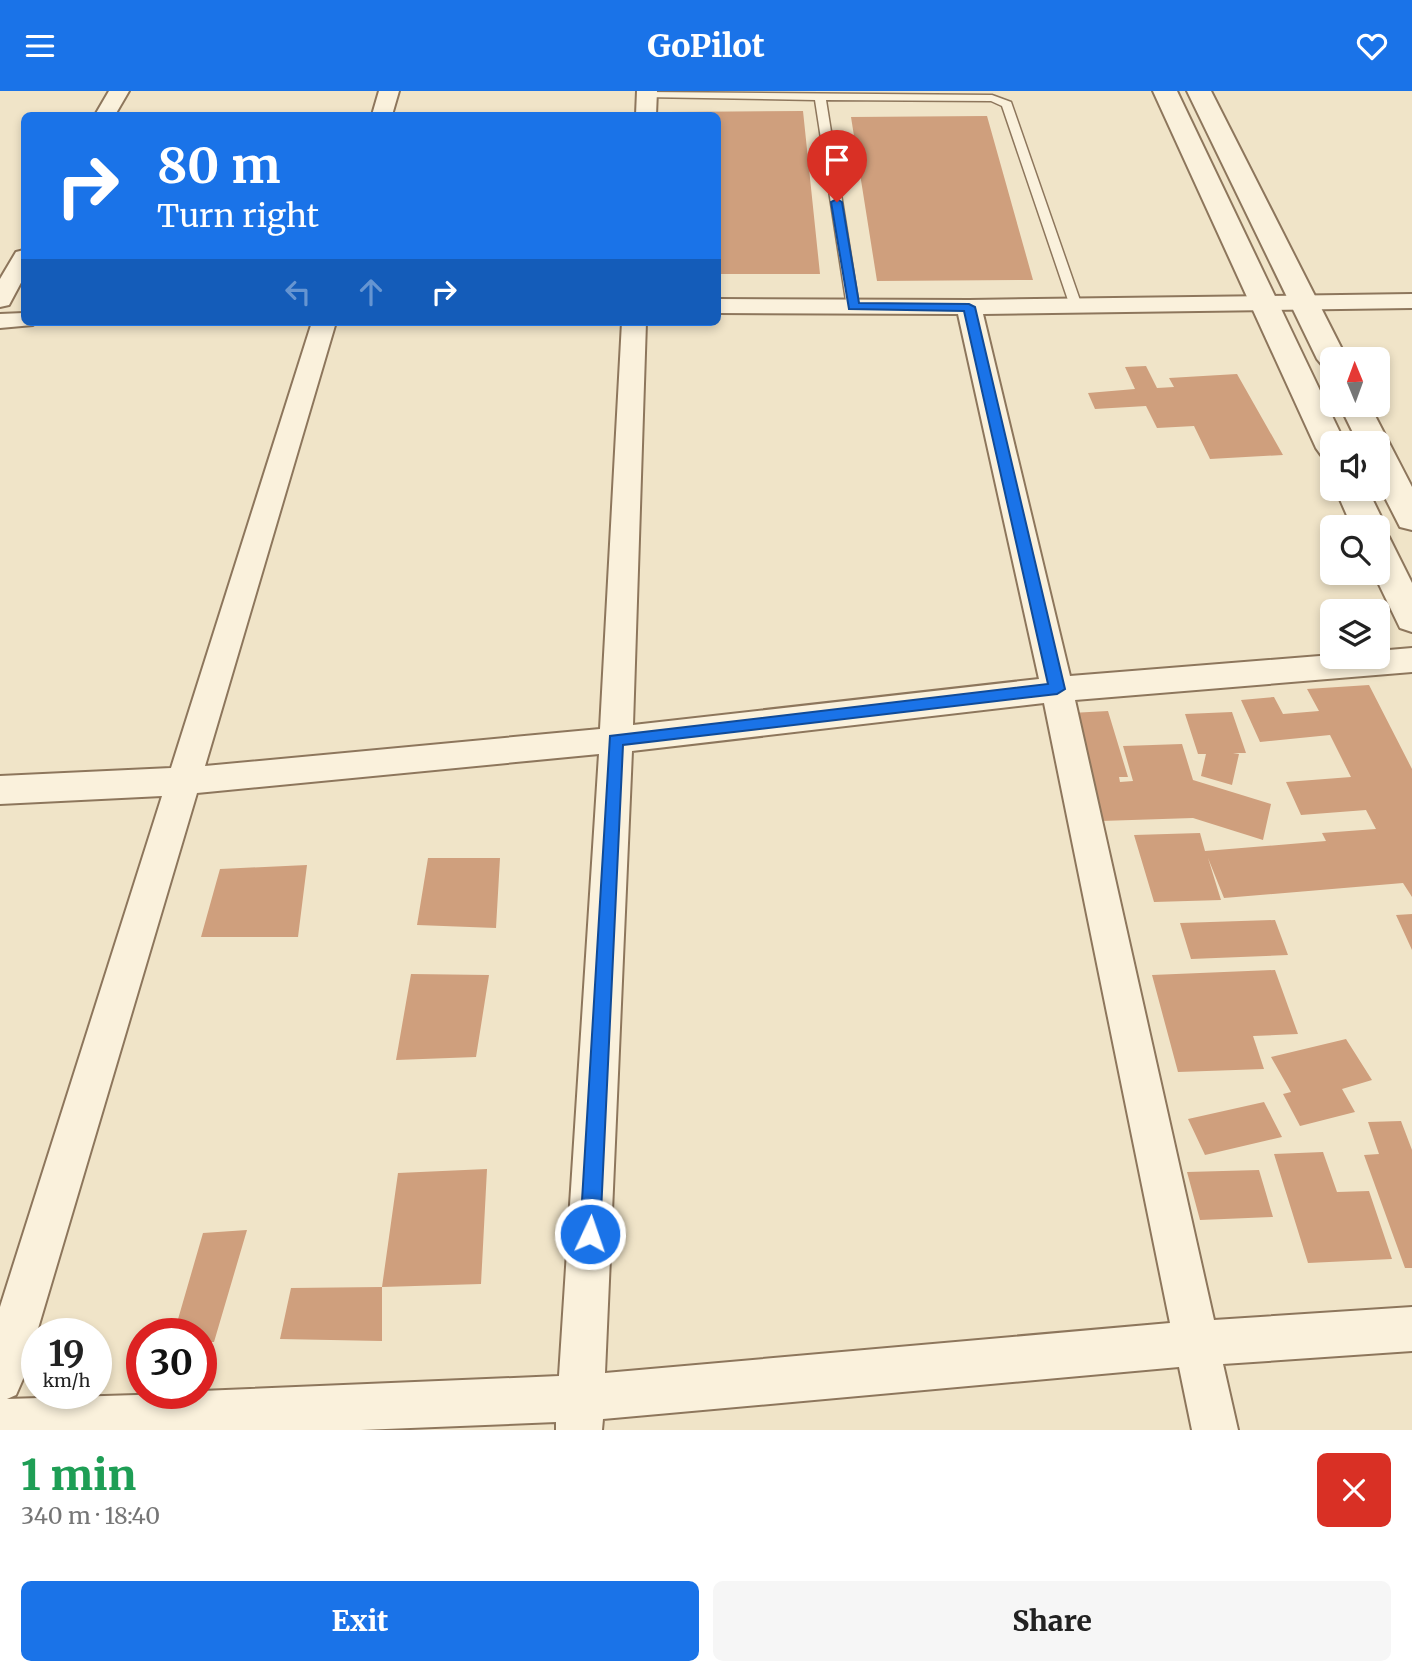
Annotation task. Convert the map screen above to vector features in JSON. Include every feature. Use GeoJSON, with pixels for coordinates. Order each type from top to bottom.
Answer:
{"type":"FeatureCollection","features":[{"type":"Feature","properties":{"kind":"street"},"geometry":{"type":"LineString","coordinates":[[107,112],[119,91]]}},
{"type":"Feature","properties":{"kind":"street"},"geometry":{"type":"LineString","coordinates":[[383,112],[389,91]]}},
{"type":"Feature","properties":{"kind":"street"},"geometry":{"type":"LineString","coordinates":[[1165,91],[1324,431]]}},
{"type":"Feature","properties":{"kind":"street"},"geometry":{"type":"LineString","coordinates":[[1199,91],[1326,347]]}},
{"type":"Feature","properties":{"kind":"street"},"geometry":{"type":"LineString","coordinates":[[0,300],[21,262]]}},
{"type":"Feature","properties":{"kind":"street"},"geometry":{"type":"LineString","coordinates":[[721,306],[969,307],[1412,301]]}},
{"type":"Feature","properties":{"kind":"street"},"geometry":{"type":"LineString","coordinates":[[969,307],[1057,689],[1215,1430]]}},
{"type":"Feature","properties":{"kind":"street"},"geometry":{"type":"LineString","coordinates":[[0,321],[21,320]]}},
{"type":"Feature","properties":{"kind":"street"},"geometry":{"type":"LineString","coordinates":[[0,1379],[323,326]]}},
{"type":"Feature","properties":{"kind":"street"},"geometry":{"type":"LineString","coordinates":[[580,1414],[616,740],[634,326]]}},
{"type":"Feature","properties":{"kind":"street"},"geometry":{"type":"LineString","coordinates":[[1390,476],[1412,519]]}},
{"type":"Feature","properties":{"kind":"street"},"geometry":{"type":"LineString","coordinates":[[1390,572],[1412,619]]}},
{"type":"Feature","properties":{"kind":"street"},"geometry":{"type":"LineString","coordinates":[[0,790],[184,781],[616,740],[1057,689],[1412,660]]}},
{"type":"Feature","properties":{"kind":"street"},"geometry":{"type":"LineString","coordinates":[[0,1422],[580,1414],[1196,1343],[1412,1329]]}},
{"type":"Feature","properties":{"kind":"lane"},"geometry":{"type":"LineString","coordinates":[[647,101],[820,96],[992,98],[1007,104],[1076,306]]}},
{"type":"Feature","properties":{"kind":"lane"},"geometry":{"type":"LineString","coordinates":[[820,96],[853,307]]}},
{"type":"Feature","properties":{"kind":"building"},"geometry":{"type":"Polygon","coordinates":[[[803,111],[820,274],[721,274],[721,112],[668,112],[803,111]]]}},
{"type":"Feature","properties":{"kind":"building"},"geometry":{"type":"Polygon","coordinates":[[[987,116],[1033,280],[877,281],[851,117],[987,116]]]}},
{"type":"Feature","properties":{"kind":"building"},"geometry":{"type":"Polygon","coordinates":[[[1146,366],[1157,388],[1174,387],[1169,378],[1237,374],[1283,455],[1210,459],[1194,426],[1157,428],[1146,406],[1095,409],[1088,393],[1135,389],[1125,367],[1146,366]]]}},
{"type":"Feature","properties":{"kind":"building"},"geometry":{"type":"Polygon","coordinates":[[[1369,685],[1412,769],[1412,897],[1403,883],[1224,898],[1208,858],[1221,900],[1154,902],[1134,835],[1200,833],[1205,851],[1326,841],[1322,833],[1376,829],[1366,810],[1301,815],[1286,782],[1351,777],[1330,735],[1260,742],[1241,700],[1274,697],[1283,714],[1319,711],[1307,689],[1369,685]]]}},
{"type":"Feature","properties":{"kind":"building"},"geometry":{"type":"Polygon","coordinates":[[[1108,711],[1128,777],[1119,777],[1120,782],[1133,781],[1123,746],[1182,744],[1193,780],[1271,804],[1263,840],[1193,818],[1101,821],[1071,713],[1108,711]]]}},
{"type":"Feature","properties":{"kind":"building"},"geometry":{"type":"Polygon","coordinates":[[[1232,712],[1246,753],[1233,753],[1239,754],[1232,785],[1201,776],[1206,754],[1198,754],[1185,714],[1232,712]]]}},
{"type":"Feature","properties":{"kind":"building"},"geometry":{"type":"Polygon","coordinates":[[[428,858],[500,858],[496,928],[417,925],[428,858]]]}},
{"type":"Feature","properties":{"kind":"building"},"geometry":{"type":"Polygon","coordinates":[[[307,865],[298,937],[201,937],[220,869],[307,865]]]}},
{"type":"Feature","properties":{"kind":"building"},"geometry":{"type":"Polygon","coordinates":[[[1412,914],[1412,950],[1396,915],[1412,914]]]}},
{"type":"Feature","properties":{"kind":"building"},"geometry":{"type":"Polygon","coordinates":[[[1275,920],[1288,955],[1191,959],[1180,923],[1275,920]]]}},
{"type":"Feature","properties":{"kind":"building"},"geometry":{"type":"Polygon","coordinates":[[[1275,970],[1298,1034],[1253,1036],[1264,1069],[1178,1072],[1152,975],[1275,970]]]}},
{"type":"Feature","properties":{"kind":"building"},"geometry":{"type":"Polygon","coordinates":[[[411,974],[489,975],[476,1057],[396,1060],[411,974]]]}},
{"type":"Feature","properties":{"kind":"building"},"geometry":{"type":"Polygon","coordinates":[[[1346,1039],[1372,1080],[1342,1089],[1355,1112],[1300,1126],[1283,1094],[1291,1092],[1271,1057],[1346,1039]]]}},
{"type":"Feature","properties":{"kind":"building"},"geometry":{"type":"Polygon","coordinates":[[[1264,1102],[1282,1137],[1205,1155],[1188,1119],[1264,1102]]]}},
{"type":"Feature","properties":{"kind":"building"},"geometry":{"type":"Polygon","coordinates":[[[1401,1121],[1412,1150],[1412,1268],[1405,1268],[1364,1155],[1379,1154],[1368,1122],[1401,1121]]]}},
{"type":"Feature","properties":{"kind":"building"},"geometry":{"type":"Polygon","coordinates":[[[1323,1152],[1337,1192],[1369,1191],[1392,1259],[1308,1263],[1274,1154],[1323,1152]]]}},
{"type":"Feature","properties":{"kind":"building"},"geometry":{"type":"Polygon","coordinates":[[[487,1169],[481,1284],[382,1287],[398,1173],[487,1169]]]}},
{"type":"Feature","properties":{"kind":"building"},"geometry":{"type":"Polygon","coordinates":[[[1259,1170],[1273,1217],[1200,1220],[1187,1172],[1259,1170]]]}},
{"type":"Feature","properties":{"kind":"building"},"geometry":{"type":"Polygon","coordinates":[[[247,1230],[217,1332],[217,1318],[178,1318],[203,1233],[247,1230]]]}},
{"type":"Feature","properties":{"kind":"building"},"geometry":{"type":"Polygon","coordinates":[[[382,1287],[382,1341],[280,1339],[291,1288],[382,1287]]]}},
{"type":"Feature","properties":{"kind":"route"},"geometry":{"type":"LineString","coordinates":[[590,1234],[616,740],[1057,689],[969,307],[853,307],[837,202]]}}]}
